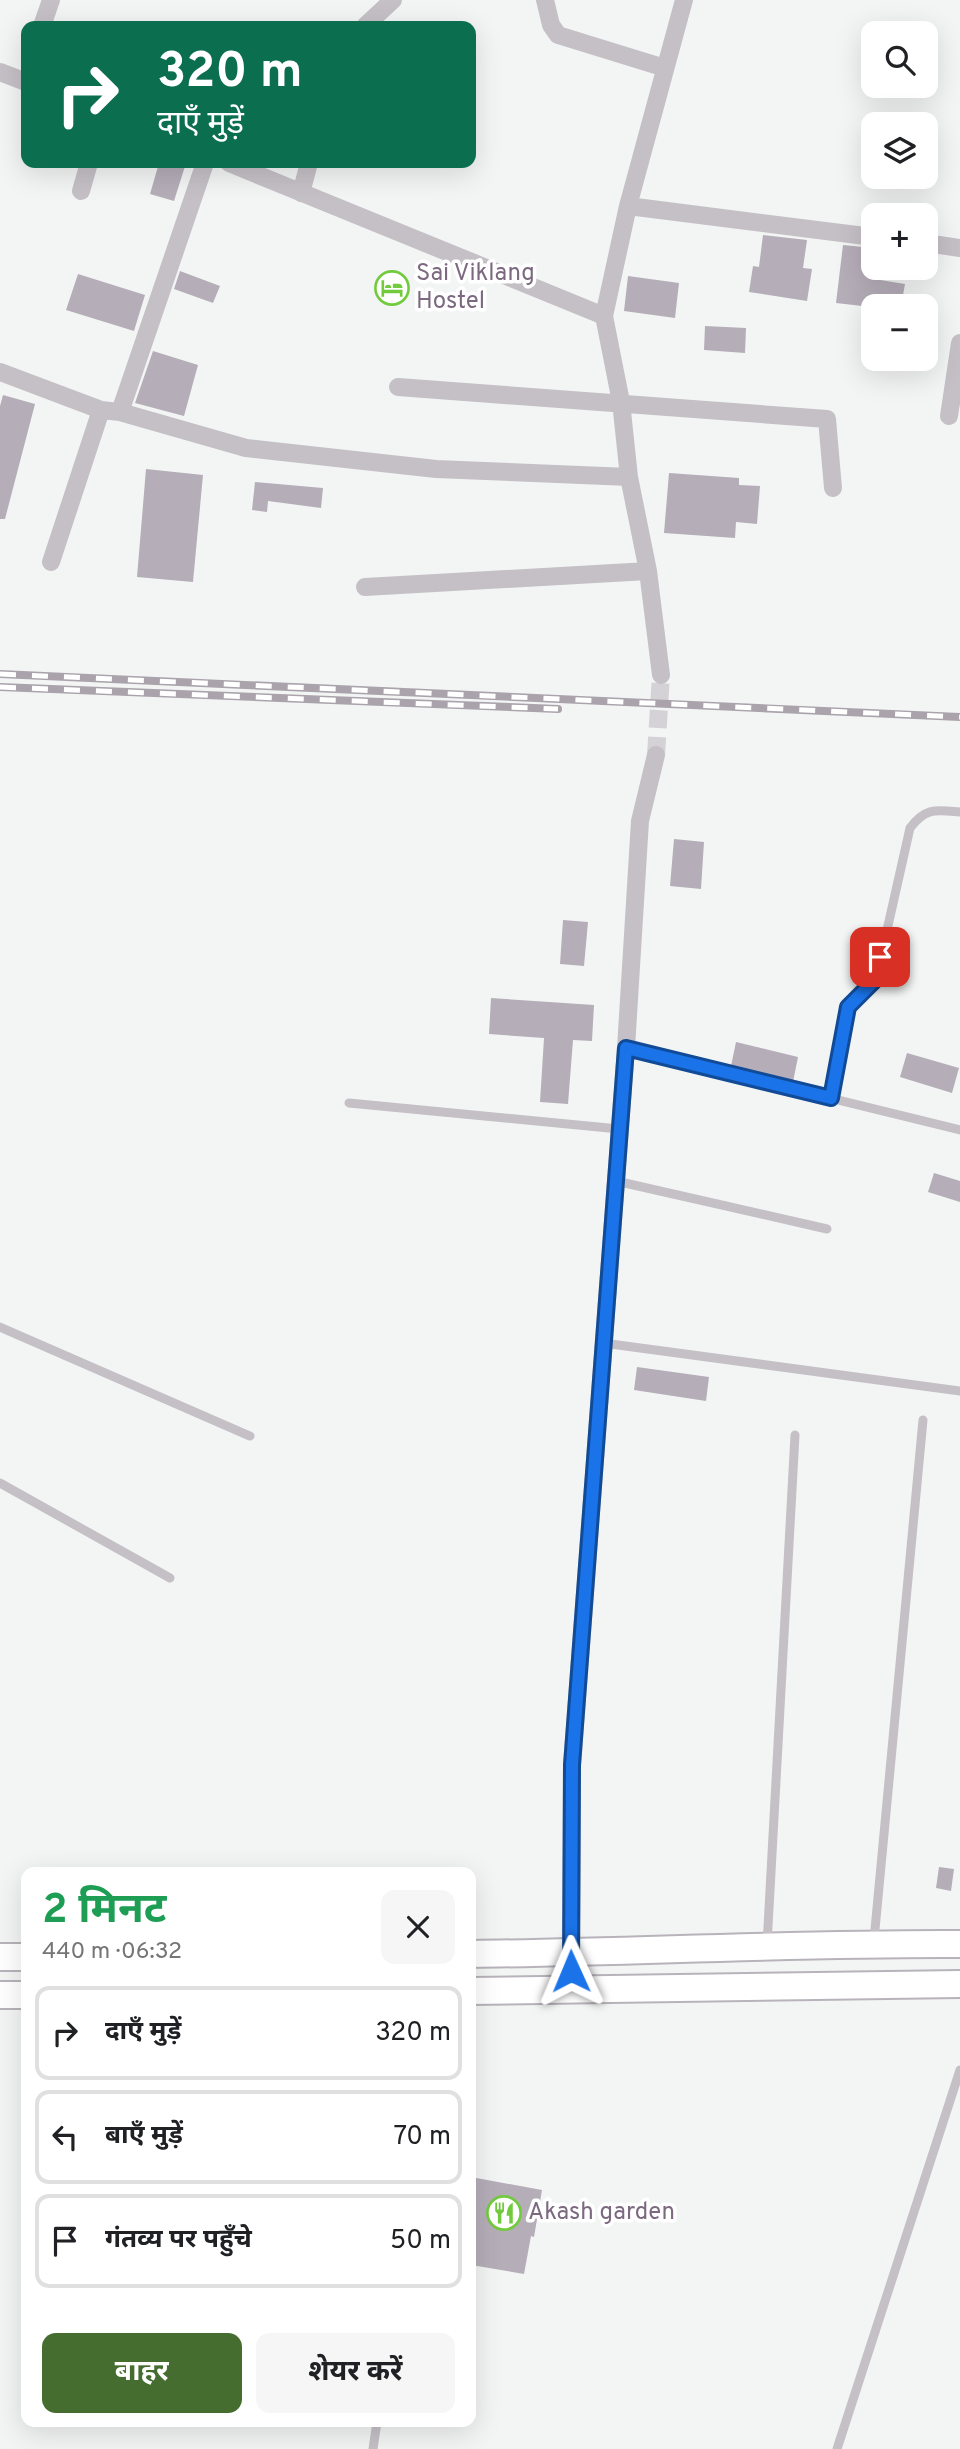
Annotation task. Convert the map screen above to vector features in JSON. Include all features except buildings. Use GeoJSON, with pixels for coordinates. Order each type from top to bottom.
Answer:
{"type":"FeatureCollection","features":[{"type":"Feature","properties":{"kind":"main road"},"geometry":{"type":"LineString","coordinates":[[476,1954],[873,1943],[960,1944]]}},
{"type":"Feature","properties":{"kind":"main road"},"geometry":{"type":"LineString","coordinates":[[0,1957],[21,1956]]}},
{"type":"Feature","properties":{"kind":"main road"},"geometry":{"type":"LineString","coordinates":[[476,1991],[960,1984]]}},
{"type":"Feature","properties":{"kind":"main road"},"geometry":{"type":"LineString","coordinates":[[0,1995],[21,1995]]}},
{"type":"Feature","properties":{"kind":"street"},"geometry":{"type":"LineString","coordinates":[[44,21],[51,0]]}},
{"type":"Feature","properties":{"kind":"street"},"geometry":{"type":"LineString","coordinates":[[370,21],[393,0]]}},
{"type":"Feature","properties":{"kind":"street"},"geometry":{"type":"LineString","coordinates":[[545,0],[551,25],[558,35],[665,68]]}},
{"type":"Feature","properties":{"kind":"street"},"geometry":{"type":"LineString","coordinates":[[661,675],[648,571],[629,477],[621,402],[604,316],[628,206],[684,0]]}},
{"type":"Feature","properties":{"kind":"street"},"geometry":{"type":"LineString","coordinates":[[0,72],[21,78]]}},
{"type":"Feature","properties":{"kind":"street"},"geometry":{"type":"LineString","coordinates":[[81,191],[88,168]]}},
{"type":"Feature","properties":{"kind":"street"},"geometry":{"type":"LineString","coordinates":[[120,412],[203,168]]}},
{"type":"Feature","properties":{"kind":"street"},"geometry":{"type":"LineString","coordinates":[[241,168],[604,316]]}},
{"type":"Feature","properties":{"kind":"street"},"geometry":{"type":"LineString","coordinates":[[301,193],[308,168]]}},
{"type":"Feature","properties":{"kind":"street"},"geometry":{"type":"LineString","coordinates":[[628,206],[861,235]]}},
{"type":"Feature","properties":{"kind":"street"},"geometry":{"type":"LineString","coordinates":[[938,244],[960,247]]}},
{"type":"Feature","properties":{"kind":"street"},"geometry":{"type":"LineString","coordinates":[[949,416],[960,343]]}},
{"type":"Feature","properties":{"kind":"street"},"geometry":{"type":"LineString","coordinates":[[0,372],[102,410],[120,412],[246,447],[436,469],[629,477]]}},
{"type":"Feature","properties":{"kind":"street"},"geometry":{"type":"LineString","coordinates":[[398,387],[827,419],[833,488]]}},
{"type":"Feature","properties":{"kind":"street"},"geometry":{"type":"LineString","coordinates":[[51,562],[102,410]]}},
{"type":"Feature","properties":{"kind":"street"},"geometry":{"type":"LineString","coordinates":[[365,587],[648,571]]}},
{"type":"Feature","properties":{"kind":"street"},"geometry":{"type":"LineString","coordinates":[[571,1990],[572,1765],[626,1048],[639,821],[656,755]]}},
{"type":"Feature","properties":{"kind":"lane"},"geometry":{"type":"LineString","coordinates":[[831,1098],[848,1007],[876,979],[910,828],[917,818],[927,812],[960,812]]}},
{"type":"Feature","properties":{"kind":"lane"},"geometry":{"type":"LineString","coordinates":[[626,1048],[960,1130]]}},
{"type":"Feature","properties":{"kind":"lane"},"geometry":{"type":"LineString","coordinates":[[349,1103],[619,1129]]}},
{"type":"Feature","properties":{"kind":"lane"},"geometry":{"type":"LineString","coordinates":[[615,1181],[827,1229]]}},
{"type":"Feature","properties":{"kind":"lane"},"geometry":{"type":"LineString","coordinates":[[0,1327],[250,1436]]}},
{"type":"Feature","properties":{"kind":"lane"},"geometry":{"type":"LineString","coordinates":[[603,1342],[960,1391]]}},
{"type":"Feature","properties":{"kind":"lane"},"geometry":{"type":"LineString","coordinates":[[873,1943],[923,1420]]}},
{"type":"Feature","properties":{"kind":"lane"},"geometry":{"type":"LineString","coordinates":[[767,1947],[795,1435]]}},
{"type":"Feature","properties":{"kind":"lane"},"geometry":{"type":"LineString","coordinates":[[0,1483],[170,1578]]}},
{"type":"Feature","properties":{"kind":"lane"},"geometry":{"type":"LineString","coordinates":[[837,2449],[960,2070]]}},
{"type":"Feature","properties":{"kind":"lane"},"geometry":{"type":"LineString","coordinates":[[373,2449],[376,2427]]}},
{"type":"Feature","properties":{"kind":"tunnel"},"geometry":{"type":"LineString","coordinates":[[656,755],[661,675]]}},
{"type":"Feature","properties":{"kind":"railway"},"geometry":{"type":"LineString","coordinates":[[0,674],[960,717]]}},
{"type":"Feature","properties":{"kind":"railway"},"geometry":{"type":"LineString","coordinates":[[0,687],[558,709]]}},
{"type":"Feature","properties":{"kind":"place","name":"Sai Viklang Hostel"},"geometry":{"type":"Point","coordinates":[392,288]}},
{"type":"Feature","properties":{"kind":"place","name":"Akash garden"},"geometry":{"type":"Point","coordinates":[504,2213]}},
{"type":"Feature","properties":{"kind":"route"},"geometry":{"type":"LineString","coordinates":[[571,1971],[572,1765],[626,1048],[831,1098],[848,1007],[876,979],[880,957]]}}]}
